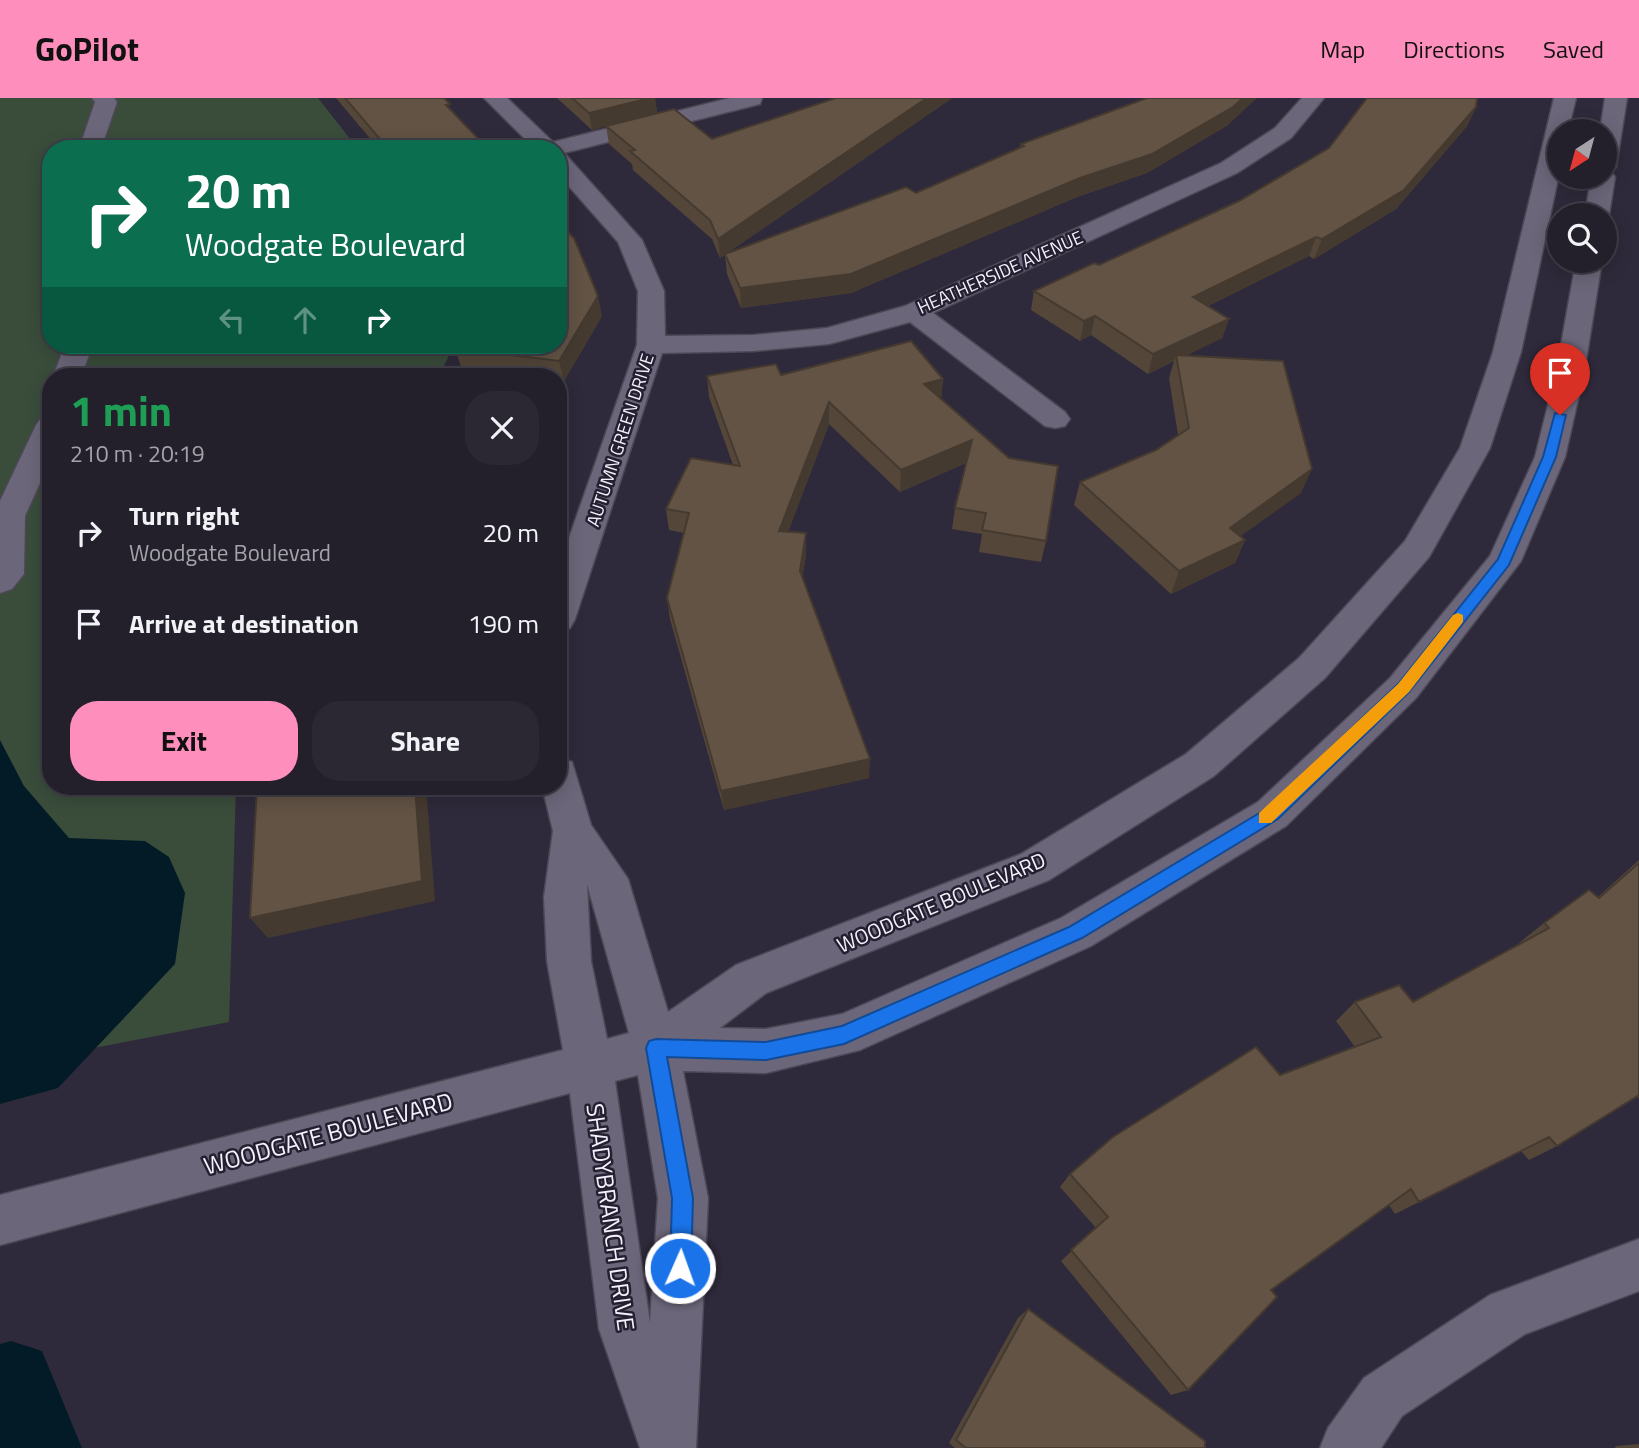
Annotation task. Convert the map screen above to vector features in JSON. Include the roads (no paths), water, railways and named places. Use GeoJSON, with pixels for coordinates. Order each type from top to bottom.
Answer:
{"type":"FeatureCollection","features":[{"type":"Feature","properties":{"kind":"street"},"geometry":{"type":"LineString","coordinates":[[93,140],[106,102],[103,98]]}},
{"type":"Feature","properties":{"kind":"street"},"geometry":{"type":"LineString","coordinates":[[495,98],[540,140]]}},
{"type":"Feature","properties":{"kind":"street","name":"HEATHERSIDE AVENUE"},"geometry":{"type":"LineString","coordinates":[[651,345],[754,343],[829,336],[914,312],[1229,168],[1283,134],[1313,98]]}},
{"type":"Feature","properties":{"kind":"street","name":"WOODGATE BOULEVARD"},"geometry":{"type":"LineString","coordinates":[[656,1048],[751,979],[1035,867],[1199,765],[1312,668],[1417,549],[1475,448],[1507,352],[1565,98]]}},
{"type":"Feature","properties":{"kind":"street"},"geometry":{"type":"LineString","coordinates":[[1575,98],[1616,102],[1639,110]]}},
{"type":"Feature","properties":{"kind":"street"},"geometry":{"type":"LineString","coordinates":[[567,145],[752,99]]}},
{"type":"Feature","properties":{"kind":"street","name":"AUTUMN GREEN DRIVE"},"geometry":{"type":"LineString","coordinates":[[567,170],[630,240],[651,291],[651,345],[567,592]]}},
{"type":"Feature","properties":{"kind":"street","name":"WOODGATE BOULEVARD"},"geometry":{"type":"LineString","coordinates":[[0,1220],[656,1048],[766,1051],[844,1035],[1076,932],[1272,814],[1403,688],[1504,561],[1550,457],[1570,373],[1587,273]]}},
{"type":"Feature","properties":{"kind":"street"},"geometry":{"type":"LineString","coordinates":[[914,312],[1055,419]]}},
{"type":"Feature","properties":{"kind":"street"},"geometry":{"type":"LineString","coordinates":[[2,565],[9,516],[42,444]]}},
{"type":"Feature","properties":{"kind":"street"},"geometry":{"type":"LineString","coordinates":[[564,795],[573,831],[607,878],[656,1048]]}},
{"type":"Feature","properties":{"kind":"street"},"geometry":{"type":"LineString","coordinates":[[573,831],[565,897],[569,961],[589,1064]]}},
{"type":"Feature","properties":{"kind":"street","name":"SHADYBRANCH DRIVE"},"geometry":{"type":"LineString","coordinates":[[656,1048],[682,1198],[669,1448]]}},
{"type":"Feature","properties":{"kind":"street","name":"SHADYBRANCH DRIVE"},"geometry":{"type":"LineString","coordinates":[[589,1064],[625,1329],[669,1448]]}},
{"type":"Feature","properties":{"kind":"street"},"geometry":{"type":"LineString","coordinates":[[1348,1448],[1383,1397],[1509,1314],[1639,1265]]}},
{"type":"Feature","properties":{"kind":"water"},"geometry":{"type":"Polygon","coordinates":[[[0,740],[24,786],[69,838],[145,841],[169,857],[185,893],[175,964],[58,1088],[0,1104],[0,740]]]}},
{"type":"Feature","properties":{"kind":"water"},"geometry":{"type":"Polygon","coordinates":[[[11,1341],[42,1351],[82,1448],[0,1448],[0,1344],[11,1341]]]}}]}
